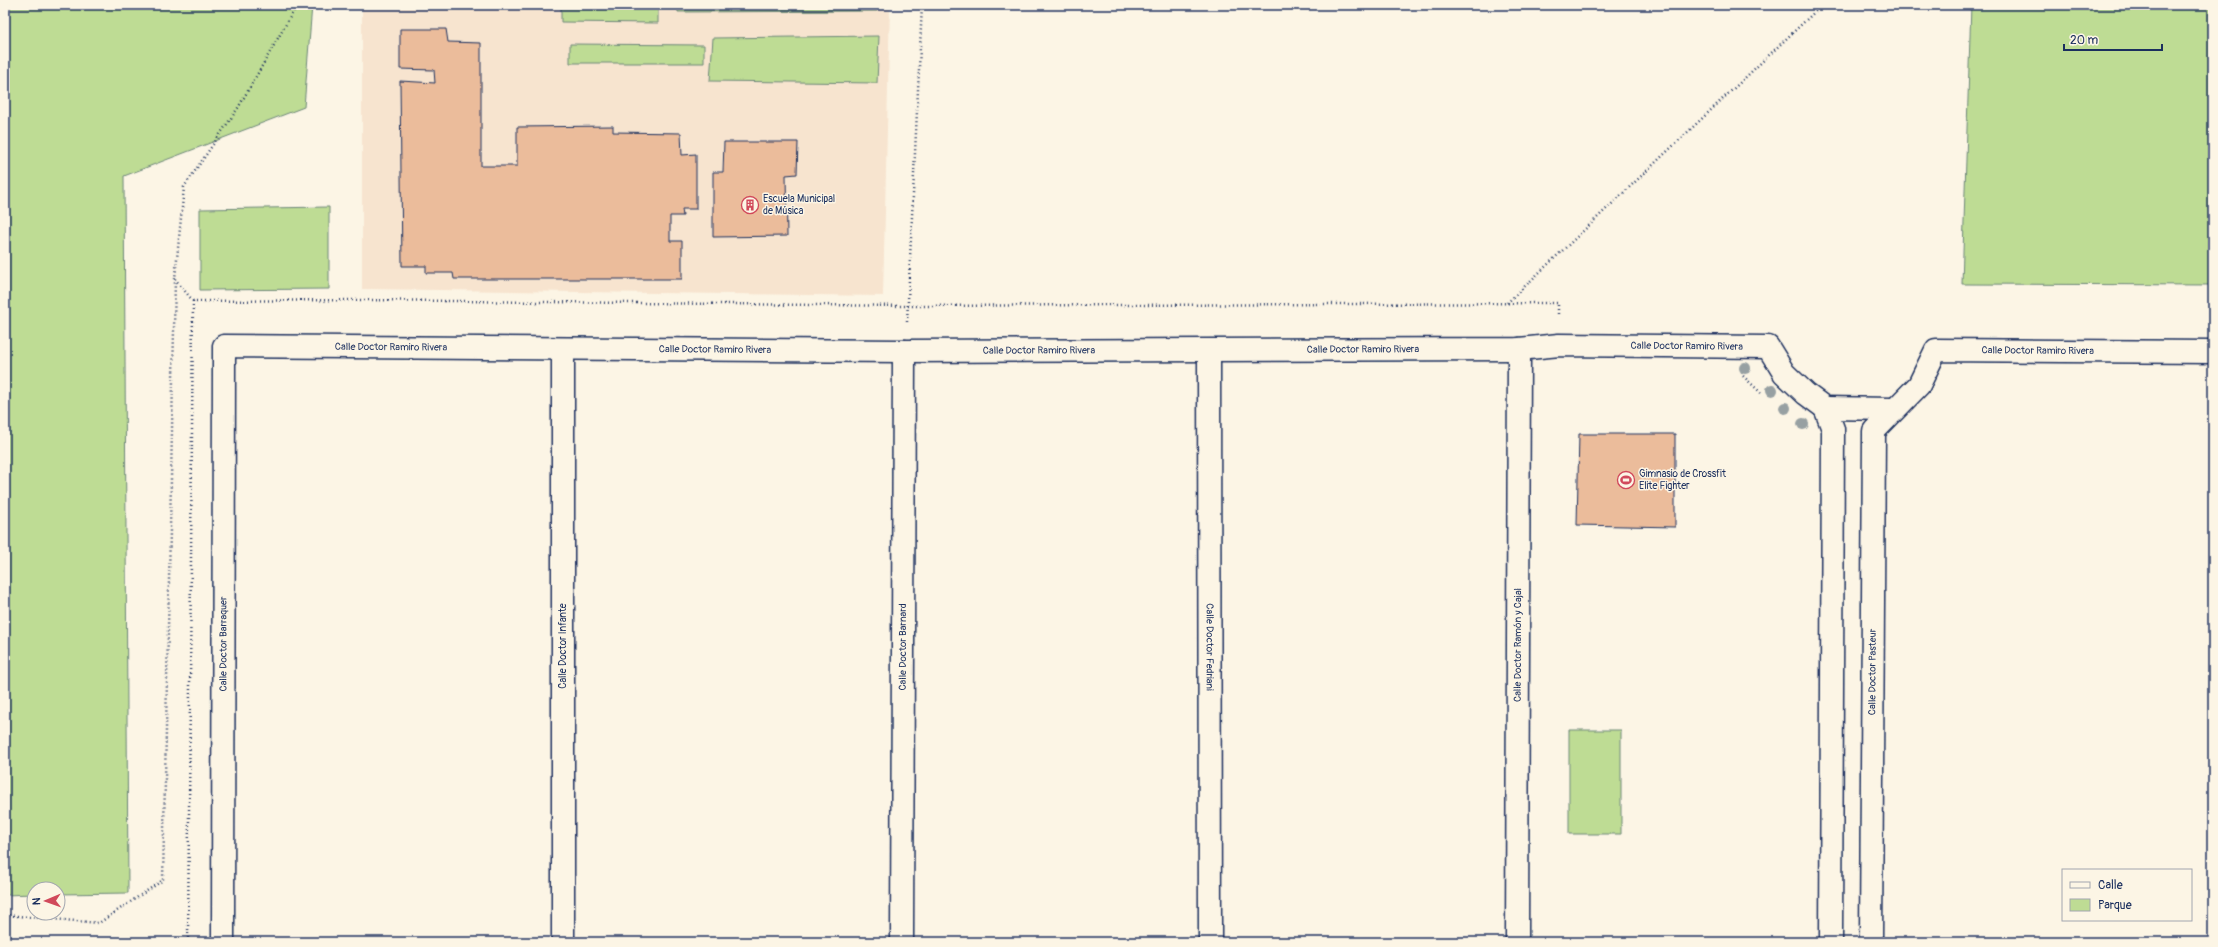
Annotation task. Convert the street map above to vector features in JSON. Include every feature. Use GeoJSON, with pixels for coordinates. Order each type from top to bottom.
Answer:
{"type":"FeatureCollection","features":[{"type":"Feature","properties":{"kind":"street","name":"Calle Doctor Ramiro Rivera"},"geometry":{"type":"LineString","coordinates":[[224,346],[904,351],[1519,349],[1559,345],[1768,347],[1784,373],[1806,394],[1825,408]]}},
{"type":"Feature","properties":{"kind":"street","name":"Calle Doctor Barraquer"},"geometry":{"type":"LineString","coordinates":[[223,942],[224,346]]}},
{"type":"Feature","properties":{"kind":"street","name":"Calle Doctor Infante"},"geometry":{"type":"LineString","coordinates":[[563,349],[563,942]]}},
{"type":"Feature","properties":{"kind":"street","name":"Calle Doctor Ramón y Cajal"},"geometry":{"type":"LineString","coordinates":[[1517,942],[1519,349]]}},
{"type":"Feature","properties":{"kind":"street","name":"Calle Doctor Ramiro Rivera"},"geometry":{"type":"LineString","coordinates":[[1893,409],[1919,385],[1936,350],[2213,352]]}},
{"type":"Feature","properties":{"kind":"street","name":"Calle Doctor Barnard"},"geometry":{"type":"LineString","coordinates":[[902,942],[904,351]]}},
{"type":"Feature","properties":{"kind":"street","name":"Calle Doctor Fedriani"},"geometry":{"type":"LineString","coordinates":[[1209,351],[1210,942]]}},
{"type":"Feature","properties":{"kind":"street"},"geometry":{"type":"LineString","coordinates":[[1831,942],[1832,429],[1825,408],[1893,409]]}},
{"type":"Feature","properties":{"kind":"street","name":"Calle Doctor Pasteur"},"geometry":{"type":"LineString","coordinates":[[1871,942],[1874,431],[1893,409]]}},
{"type":"Feature","properties":{"kind":"path"},"geometry":{"type":"LineString","coordinates":[[5,915],[98,923],[163,880],[175,279],[184,186],[238,108],[298,5]]}},
{"type":"Feature","properties":{"kind":"path"},"geometry":{"type":"LineString","coordinates":[[904,351],[908,306],[922,5]]}},
{"type":"Feature","properties":{"kind":"path"},"geometry":{"type":"LineString","coordinates":[[1506,303],[1822,5]]}},
{"type":"Feature","properties":{"kind":"path"},"geometry":{"type":"LineString","coordinates":[[175,279],[193,301],[188,942]]}},
{"type":"Feature","properties":{"kind":"path"},"geometry":{"type":"LineString","coordinates":[[193,301],[363,300],[908,306],[1558,302],[1559,345]]}},
{"type":"Feature","properties":{"kind":"path"},"geometry":{"type":"LineString","coordinates":[[1739,372],[1766,397]]}},
{"type":"Feature","properties":{"kind":"shaded area"},"geometry":{"type":"Polygon","coordinates":[[[362,5],[890,5],[883,296],[362,289],[362,5]]]}},
{"type":"Feature","properties":{"kind":"green space"},"geometry":{"type":"Polygon","coordinates":[[[5,5],[312,5],[304,107],[124,176],[128,893],[66,894],[66,881],[26,881],[26,894],[5,895],[5,5]]]}},
{"type":"Feature","properties":{"kind":"green space"},"geometry":{"type":"Polygon","coordinates":[[[561,5],[658,5],[658,23],[561,22],[561,5]]]}},
{"type":"Feature","properties":{"kind":"green space"},"geometry":{"type":"Polygon","coordinates":[[[678,5],[877,5],[877,11],[678,12],[678,5]]]}},
{"type":"Feature","properties":{"kind":"green space"},"geometry":{"type":"Polygon","coordinates":[[[1971,5],[2213,5],[2213,285],[1962,284],[1971,5]]]}},
{"type":"Feature","properties":{"kind":"green space"},"geometry":{"type":"Polygon","coordinates":[[[879,36],[877,83],[710,81],[713,38],[879,36]]]}},
{"type":"Feature","properties":{"kind":"green space"},"geometry":{"type":"Polygon","coordinates":[[[570,44],[704,45],[704,63],[570,63],[570,44]]]}},
{"type":"Feature","properties":{"kind":"green space"},"geometry":{"type":"Polygon","coordinates":[[[329,207],[329,289],[200,290],[200,209],[329,207]]]}},
{"type":"Feature","properties":{"kind":"green space"},"geometry":{"type":"Polygon","coordinates":[[[1569,730],[1621,730],[1621,834],[1569,834],[1569,730]]]}},
{"type":"Feature","properties":{"kind":"building"},"geometry":{"type":"Polygon","coordinates":[[[400,29],[446,29],[448,42],[481,43],[481,166],[517,166],[517,127],[613,126],[613,132],[681,133],[682,155],[696,154],[696,209],[682,209],[683,216],[670,216],[670,241],[682,241],[682,279],[454,279],[453,273],[426,273],[426,266],[402,266],[400,81],[435,83],[434,70],[400,69],[400,29]]]}},
{"type":"Feature","properties":{"kind":"building","name":"Escuela Municipal de Música"},"geometry":{"type":"Polygon","coordinates":[[[724,142],[798,142],[797,174],[786,175],[787,236],[713,237],[713,172],[723,172],[724,142]]]}},
{"type":"Feature","properties":{"kind":"building","name":"Gimnasio de Crossfit Elite Fighter"},"geometry":{"type":"Polygon","coordinates":[[[1579,434],[1675,434],[1675,527],[1577,525],[1579,434]]]}},
{"type":"Feature","properties":{"kind":"place","name":"Escuela Municipal de Música"},"geometry":{"type":"Point","coordinates":[750,205]}},
{"type":"Feature","properties":{"kind":"place","name":"Gimnasio de Crossfit Elite Fighter"},"geometry":{"type":"Point","coordinates":[1626,480]}}]}
